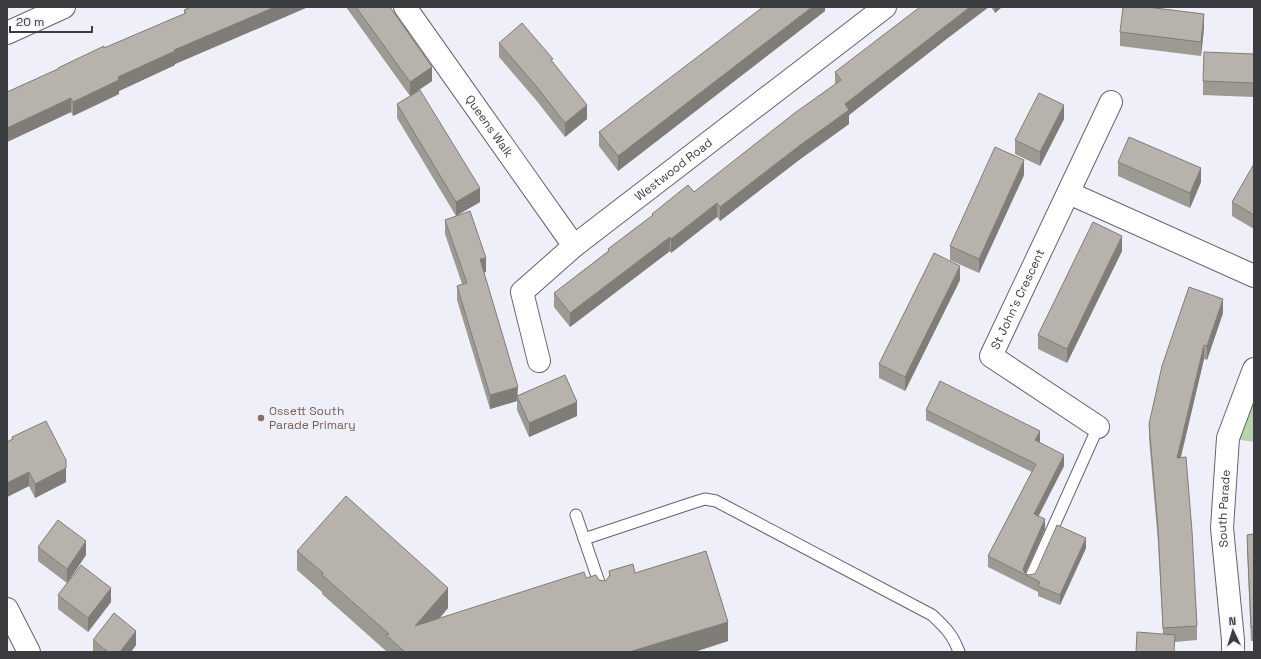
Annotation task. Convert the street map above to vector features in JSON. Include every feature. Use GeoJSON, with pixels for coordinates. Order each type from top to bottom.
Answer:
{"type":"FeatureCollection","features":[{"type":"Feature","properties":{"kind":"street"},"geometry":{"type":"LineString","coordinates":[[7,33],[64,7]]}},
{"type":"Feature","properties":{"kind":"street","name":"Queens Walk"},"geometry":{"type":"LineString","coordinates":[[405,7],[574,246]]}},
{"type":"Feature","properties":{"kind":"street","name":"Westwood Road"},"geometry":{"type":"LineString","coordinates":[[540,361],[522,292],[574,246],[885,7]]}},
{"type":"Feature","properties":{"kind":"street","name":"St John's Crescent"},"geometry":{"type":"LineString","coordinates":[[1098,428],[991,356],[1111,102]]}},
{"type":"Feature","properties":{"kind":"street"},"geometry":{"type":"LineString","coordinates":[[1069,193],[1254,276]]}},
{"type":"Feature","properties":{"kind":"street","name":"South Parade"},"geometry":{"type":"LineString","coordinates":[[1233,652],[1222,528],[1228,438],[1254,369]]}},
{"type":"Feature","properties":{"kind":"street"},"geometry":{"type":"LineString","coordinates":[[7,609],[29,652]]}},
{"type":"Feature","properties":{"kind":"lane"},"geometry":{"type":"LineString","coordinates":[[1030,579],[1098,428]]}},
{"type":"Feature","properties":{"kind":"lane"},"geometry":{"type":"LineString","coordinates":[[584,539],[705,499],[716,501],[932,615],[948,630],[960,652]]}},
{"type":"Feature","properties":{"kind":"lane"},"geometry":{"type":"LineString","coordinates":[[576,515],[603,594]]}},
{"type":"Feature","properties":{"kind":"green space"},"geometry":{"type":"Polygon","coordinates":[[[1254,369],[1254,442],[1228,438],[1254,369]]]}},
{"type":"Feature","properties":{"kind":"building"},"geometry":{"type":"Polygon","coordinates":[[[191,7],[275,7],[174,50],[175,51],[118,77],[119,80],[73,102],[71,98],[7,128],[7,92],[104,46],[104,48],[186,13],[184,10],[191,7]]]}},
{"type":"Feature","properties":{"kind":"building"},"geometry":{"type":"Polygon","coordinates":[[[356,7],[390,7],[432,67],[410,82],[356,7]]]}},
{"type":"Feature","properties":{"kind":"building"},"geometry":{"type":"Polygon","coordinates":[[[763,7],[812,7],[618,156],[599,132],[763,7]]]}},
{"type":"Feature","properties":{"kind":"building"},"geometry":{"type":"Polygon","coordinates":[[[920,7],[970,7],[845,104],[849,110],[799,146],[720,207],[717,203],[671,239],[670,237],[570,313],[554,293],[609,251],[608,249],[653,215],[652,214],[688,185],[694,192],[796,112],[841,80],[835,72],[920,7]]]}},
{"type":"Feature","properties":{"kind":"building"},"geometry":{"type":"Polygon","coordinates":[[[1123,7],[1147,7],[1204,14],[1201,42],[1120,32],[1123,7]]]}},
{"type":"Feature","properties":{"kind":"building"},"geometry":{"type":"Polygon","coordinates":[[[522,23],[553,59],[551,60],[587,105],[565,123],[499,43],[522,23]]]}},
{"type":"Feature","properties":{"kind":"building"},"geometry":{"type":"Polygon","coordinates":[[[1204,52],[1254,54],[1254,83],[1203,81],[1204,52]]]}},
{"type":"Feature","properties":{"kind":"building"},"geometry":{"type":"Polygon","coordinates":[[[420,90],[480,188],[456,202],[397,104],[420,90]]]}},
{"type":"Feature","properties":{"kind":"building"},"geometry":{"type":"Polygon","coordinates":[[[1039,93],[1064,105],[1040,152],[1015,140],[1039,93]]]}},
{"type":"Feature","properties":{"kind":"building"},"geometry":{"type":"Polygon","coordinates":[[[1129,137],[1201,168],[1190,193],[1118,162],[1129,137]]]}},
{"type":"Feature","properties":{"kind":"building"},"geometry":{"type":"Polygon","coordinates":[[[995,147],[1024,160],[979,259],[950,246],[995,147]]]}},
{"type":"Feature","properties":{"kind":"building"},"geometry":{"type":"Polygon","coordinates":[[[1254,164],[1254,215],[1232,202],[1254,164]]]}},
{"type":"Feature","properties":{"kind":"building"},"geometry":{"type":"Polygon","coordinates":[[[470,211],[486,258],[480,259],[518,387],[490,395],[457,286],[467,283],[445,220],[470,211]]]}},
{"type":"Feature","properties":{"kind":"building"},"geometry":{"type":"Polygon","coordinates":[[[1093,222],[1122,236],[1067,349],[1038,335],[1093,222]]]}},
{"type":"Feature","properties":{"kind":"building"},"geometry":{"type":"Polygon","coordinates":[[[934,253],[960,266],[905,377],[879,364],[934,253]]]}},
{"type":"Feature","properties":{"kind":"building"},"geometry":{"type":"Polygon","coordinates":[[[1189,287],[1223,299],[1207,346],[1204,345],[1177,458],[1186,457],[1197,626],[1163,628],[1158,528],[1149,424],[1162,366],[1189,287]]]}},
{"type":"Feature","properties":{"kind":"building"},"geometry":{"type":"Polygon","coordinates":[[[565,375],[577,402],[529,423],[517,396],[565,375]]]}},
{"type":"Feature","properties":{"kind":"building"},"geometry":{"type":"Polygon","coordinates":[[[940,381],[1040,431],[1035,440],[1064,455],[1034,514],[1045,519],[1023,569],[1028,575],[1036,572],[1057,525],[1086,538],[1060,595],[1038,586],[1040,582],[988,556],[1036,464],[926,410],[940,381]]]}},
{"type":"Feature","properties":{"kind":"building"},"geometry":{"type":"Polygon","coordinates":[[[46,421],[66,460],[66,468],[35,484],[29,472],[7,483],[7,442],[13,439],[12,437],[46,421]]]}},
{"type":"Feature","properties":{"kind":"building"},"geometry":{"type":"Polygon","coordinates":[[[346,496],[448,588],[415,626],[584,572],[586,578],[596,575],[599,580],[605,581],[610,576],[609,571],[633,564],[635,573],[706,551],[728,622],[629,652],[405,652],[386,635],[389,634],[297,551],[346,496]]]}},
{"type":"Feature","properties":{"kind":"building"},"geometry":{"type":"Polygon","coordinates":[[[58,520],[86,541],[67,569],[38,547],[58,520]]]}},
{"type":"Feature","properties":{"kind":"building"},"geometry":{"type":"Polygon","coordinates":[[[1254,534],[1254,627],[1251,627],[1247,535],[1254,534]]]}},
{"type":"Feature","properties":{"kind":"building"},"geometry":{"type":"Polygon","coordinates":[[[81,565],[111,588],[88,618],[58,595],[81,565]]]}},
{"type":"Feature","properties":{"kind":"building"},"geometry":{"type":"Polygon","coordinates":[[[114,613],[136,631],[120,652],[108,652],[93,640],[114,613]]]}},
{"type":"Feature","properties":{"kind":"building"},"geometry":{"type":"Polygon","coordinates":[[[1137,632],[1175,635],[1174,652],[1136,652],[1137,632]]]}},
{"type":"Feature","properties":{"kind":"place","name":"Ossett South Parade Primary"},"geometry":{"type":"Point","coordinates":[261,418]}}]}
